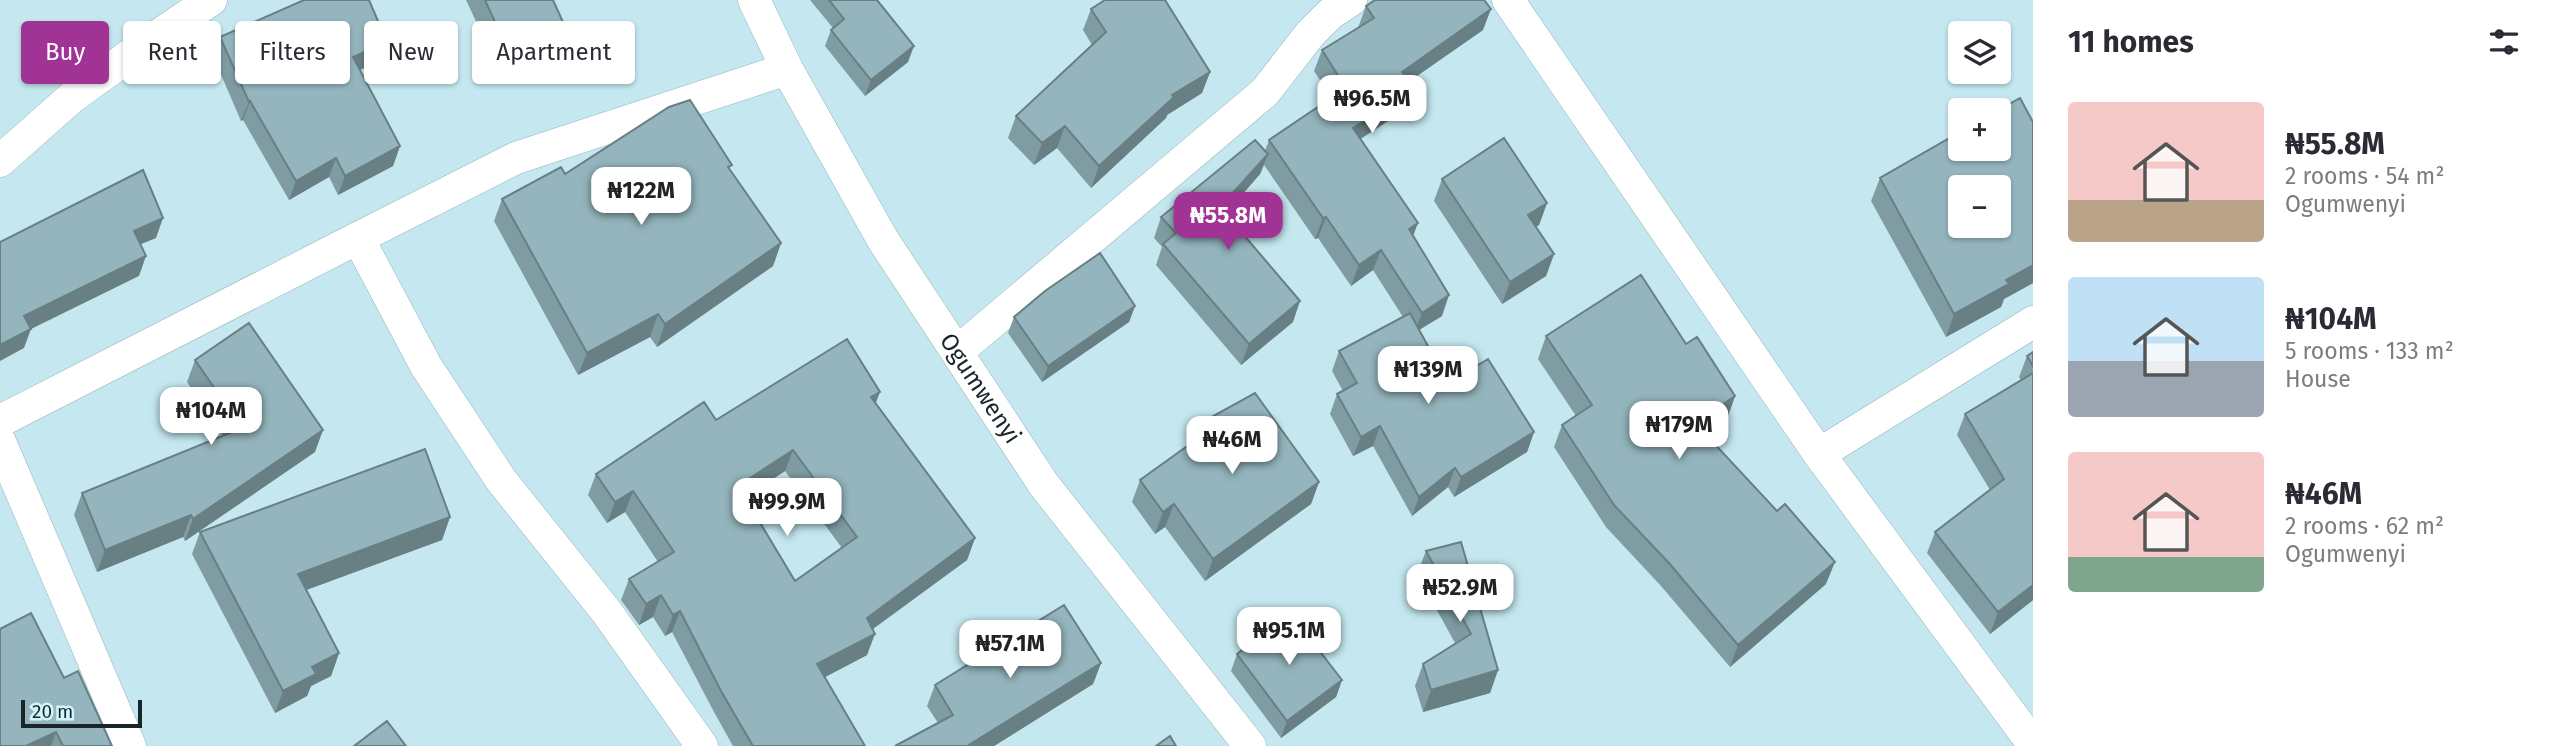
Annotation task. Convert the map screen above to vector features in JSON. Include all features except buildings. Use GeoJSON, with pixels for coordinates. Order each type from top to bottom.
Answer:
{"type":"FeatureCollection","features":[{"type":"Feature","properties":{"kind":"street"},"geometry":{"type":"LineString","coordinates":[[0,161],[71,98],[144,44],[211,0]]}},
{"type":"Feature","properties":{"kind":"street","name":"Ogumwenyi"},"geometry":{"type":"LineString","coordinates":[[754,0],[787,69],[883,240],[1044,485],[1250,746]]}},
{"type":"Feature","properties":{"kind":"street"},"geometry":{"type":"LineString","coordinates":[[957,352],[1265,92],[1310,34],[1330,14],[1351,0]]}},
{"type":"Feature","properties":{"kind":"street"},"geometry":{"type":"LineString","coordinates":[[1508,0],[1819,454],[2033,744]]}},
{"type":"Feature","properties":{"kind":"street"},"geometry":{"type":"LineString","coordinates":[[0,421],[516,158],[787,69]]}},
{"type":"Feature","properties":{"kind":"street"},"geometry":{"type":"LineString","coordinates":[[358,238],[426,366],[501,480],[606,611],[702,746]]}},
{"type":"Feature","properties":{"kind":"street"},"geometry":{"type":"LineString","coordinates":[[1819,454],[2033,322]]}},
{"type":"Feature","properties":{"kind":"street"},"geometry":{"type":"LineString","coordinates":[[0,442],[130,746]]}}]}
